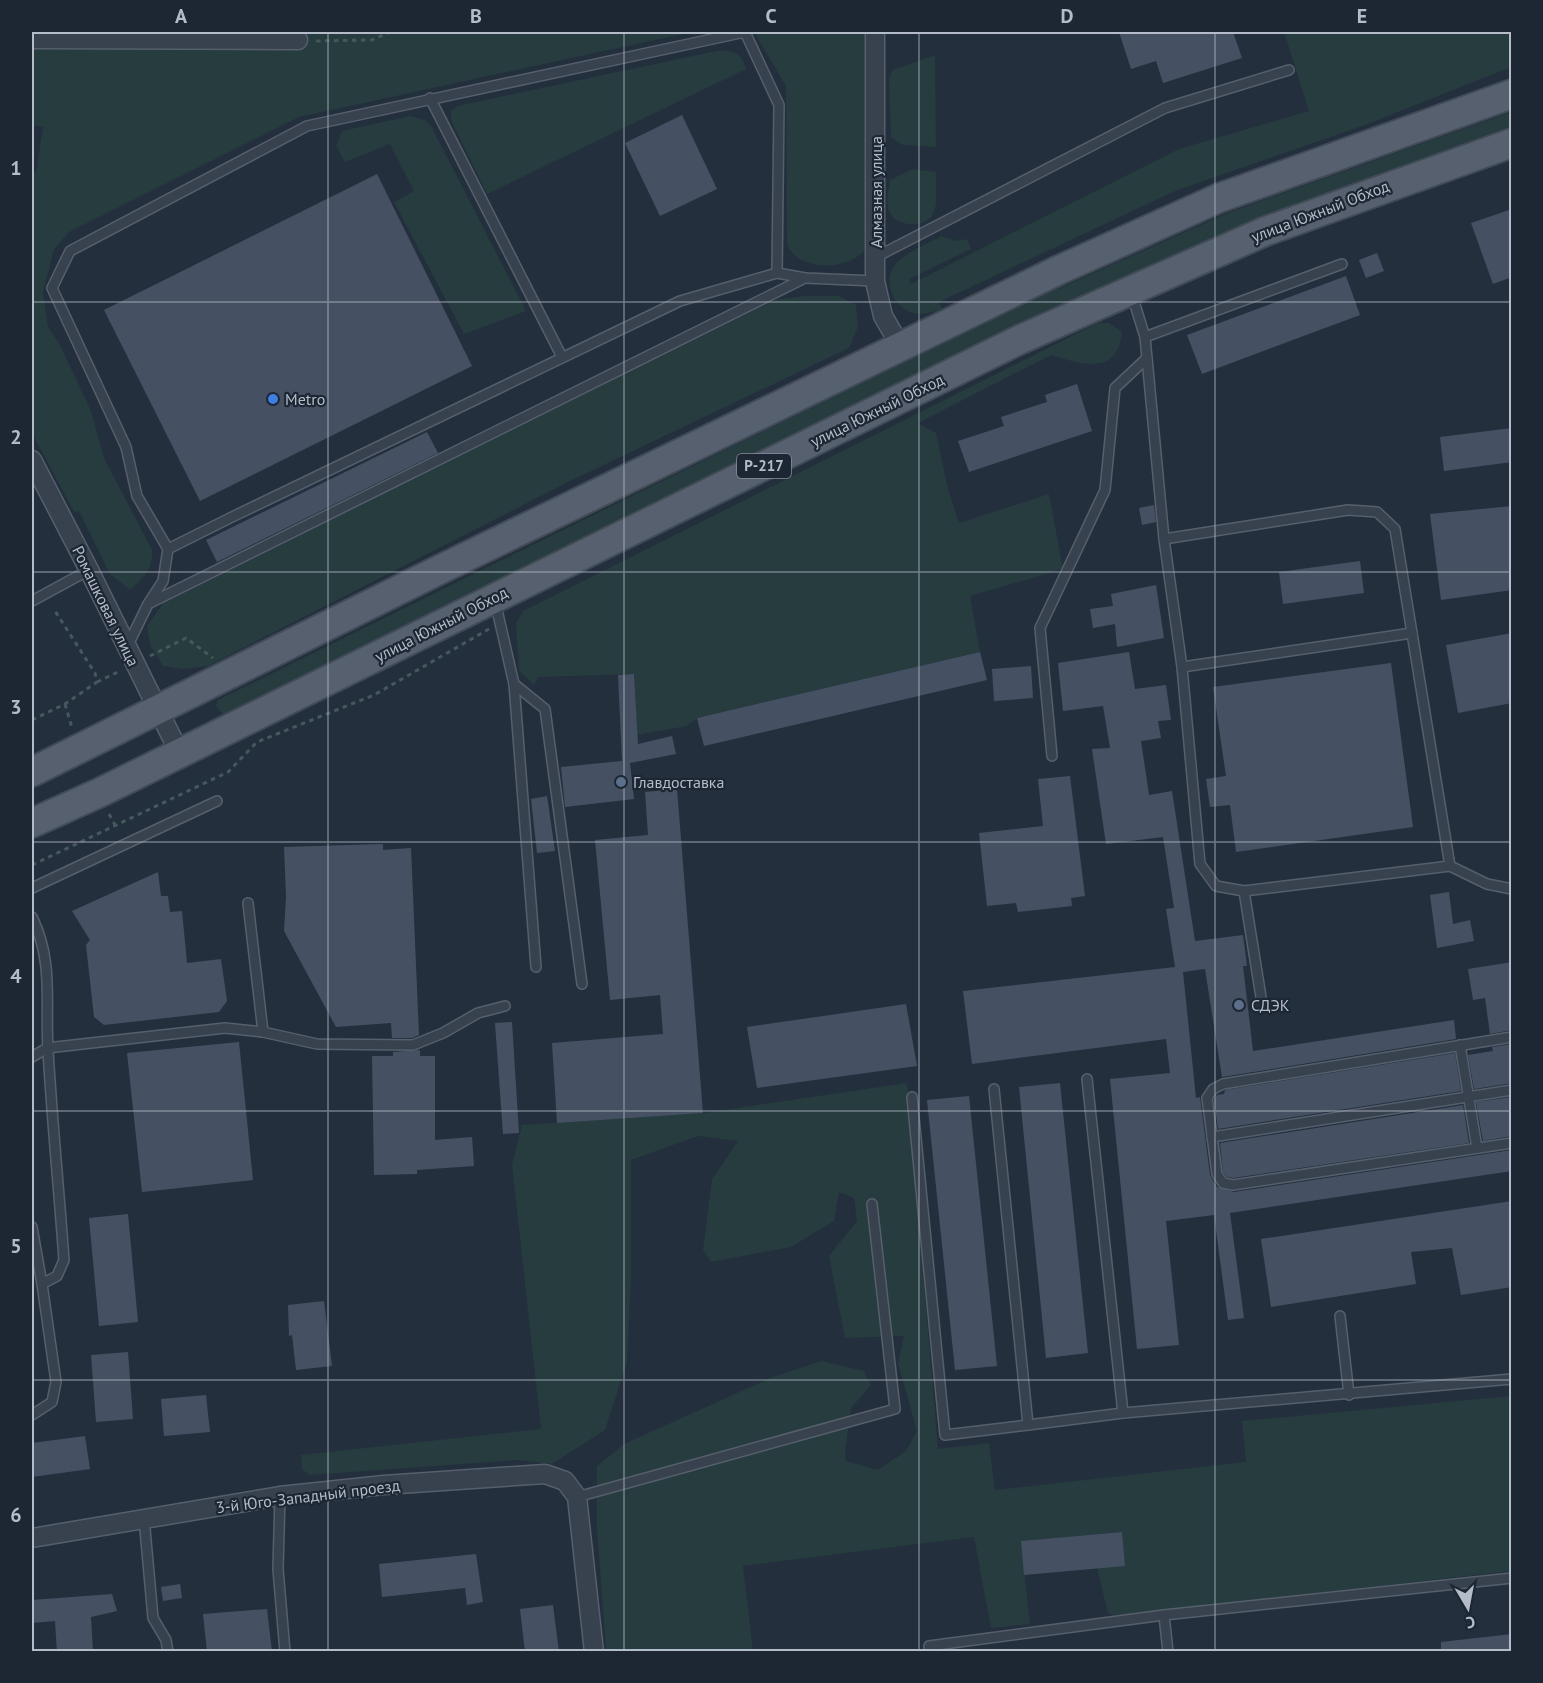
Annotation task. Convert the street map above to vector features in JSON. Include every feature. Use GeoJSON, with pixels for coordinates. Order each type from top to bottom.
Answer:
{"type":"FeatureCollection","features":[{"type":"Feature","properties":{"kind":"main road"},"geometry":{"type":"LineString","coordinates":[[32,772],[443,568],[1059,270],[1219,198],[1512,94]]}},
{"type":"Feature","properties":{"kind":"main road","name":"улица Южный Обход"},"geometry":{"type":"LineString","coordinates":[[32,823],[99,793],[179,752],[497,610],[1021,339],[1266,231],[1512,143]]}},
{"type":"Feature","properties":{"kind":"street","name":"Алмазная улица"},"geometry":{"type":"LineString","coordinates":[[875,32],[875,281],[884,316],[901,347]]}},
{"type":"Feature","properties":{"kind":"street"},"geometry":{"type":"LineString","coordinates":[[32,39],[298,40]]}},
{"type":"Feature","properties":{"kind":"street","name":"Ромашковая улица"},"geometry":{"type":"LineString","coordinates":[[32,460],[179,752]]}},
{"type":"Feature","properties":{"kind":"street","name":"3-й Юго-Западный проезд"},"geometry":{"type":"LineString","coordinates":[[32,1538],[280,1496],[384,1485],[545,1474],[565,1482],[577,1497]]}},
{"type":"Feature","properties":{"kind":"street"},"geometry":{"type":"LineString","coordinates":[[577,1497],[594,1652]]}},
{"type":"Feature","properties":{"kind":"lane"},"geometry":{"type":"LineString","coordinates":[[127,648],[148,604],[163,581],[168,549],[137,496],[126,447],[52,288],[70,251],[307,126],[745,32],[779,105],[777,273]]}},
{"type":"Feature","properties":{"kind":"lane"},"geometry":{"type":"LineString","coordinates":[[876,257],[1165,108],[1289,70]]}},
{"type":"Feature","properties":{"kind":"lane"},"geometry":{"type":"LineString","coordinates":[[430,98],[562,357]]}},
{"type":"Feature","properties":{"kind":"lane"},"geometry":{"type":"LineString","coordinates":[[1144,337],[1342,264]]}},
{"type":"Feature","properties":{"kind":"lane"},"geometry":{"type":"LineString","coordinates":[[168,549],[680,301],[777,273],[805,278],[875,281]]}},
{"type":"Feature","properties":{"kind":"lane"},"geometry":{"type":"LineString","coordinates":[[148,604],[805,278]]}},
{"type":"Feature","properties":{"kind":"lane"},"geometry":{"type":"LineString","coordinates":[[1130,289],[1144,337],[1147,358],[1164,539],[1182,667],[1200,864],[1216,886],[1244,891],[1450,866],[1487,884],[1512,890]]}},
{"type":"Feature","properties":{"kind":"lane"},"geometry":{"type":"LineString","coordinates":[[1052,756],[1040,628],[1106,490],[1115,388],[1147,358]]}},
{"type":"Feature","properties":{"kind":"lane"},"geometry":{"type":"LineString","coordinates":[[1164,539],[1348,510],[1377,512],[1395,529],[1450,866]]}},
{"type":"Feature","properties":{"kind":"lane"},"geometry":{"type":"LineString","coordinates":[[32,601],[89,570]]}},
{"type":"Feature","properties":{"kind":"lane"},"geometry":{"type":"LineString","coordinates":[[497,610],[514,684],[536,967]]}},
{"type":"Feature","properties":{"kind":"lane"},"geometry":{"type":"LineString","coordinates":[[1182,667],[1412,633]]}},
{"type":"Feature","properties":{"kind":"lane"},"geometry":{"type":"LineString","coordinates":[[514,684],[544,709],[582,984]]}},
{"type":"Feature","properties":{"kind":"lane"},"geometry":{"type":"LineString","coordinates":[[32,888],[217,801]]}},
{"type":"Feature","properties":{"kind":"lane"},"geometry":{"type":"LineString","coordinates":[[1244,891],[1261,997]]}},
{"type":"Feature","properties":{"kind":"lane"},"geometry":{"type":"LineString","coordinates":[[248,903],[263,1032]]}},
{"type":"Feature","properties":{"kind":"lane"},"geometry":{"type":"LineString","coordinates":[[32,917],[42,937],[48,982],[47,1047],[64,1260],[57,1276],[42,1284]]}},
{"type":"Feature","properties":{"kind":"lane"},"geometry":{"type":"LineString","coordinates":[[32,1057],[47,1047],[225,1028],[263,1032],[317,1044],[413,1045],[443,1033],[478,1012],[505,1006]]}},
{"type":"Feature","properties":{"kind":"lane"},"geometry":{"type":"LineString","coordinates":[[1512,1037],[1223,1084],[1213,1089],[1207,1098],[1217,1174],[1223,1183],[1233,1185],[1512,1143]]}},
{"type":"Feature","properties":{"kind":"lane"},"geometry":{"type":"LineString","coordinates":[[1460,1045],[1477,1148]]}},
{"type":"Feature","properties":{"kind":"lane"},"geometry":{"type":"LineString","coordinates":[[1087,1079],[1123,1413]]}},
{"type":"Feature","properties":{"kind":"lane"},"geometry":{"type":"LineString","coordinates":[[994,1089],[1028,1425]]}},
{"type":"Feature","properties":{"kind":"lane"},"geometry":{"type":"LineString","coordinates":[[1212,1137],[1512,1090]]}},
{"type":"Feature","properties":{"kind":"lane"},"geometry":{"type":"LineString","coordinates":[[912,1097],[945,1435],[1123,1413],[1512,1379]]}},
{"type":"Feature","properties":{"kind":"lane"},"geometry":{"type":"LineString","coordinates":[[577,1497],[895,1409],[872,1204]]}},
{"type":"Feature","properties":{"kind":"lane"},"geometry":{"type":"LineString","coordinates":[[32,1227],[56,1382],[52,1402],[32,1414]]}},
{"type":"Feature","properties":{"kind":"lane"},"geometry":{"type":"LineString","coordinates":[[1340,1316],[1349,1395]]}},
{"type":"Feature","properties":{"kind":"lane"},"geometry":{"type":"LineString","coordinates":[[280,1496],[278,1569],[285,1652]]}},
{"type":"Feature","properties":{"kind":"lane"},"geometry":{"type":"LineString","coordinates":[[144,1518],[153,1618],[166,1640],[168,1652]]}},
{"type":"Feature","properties":{"kind":"lane"},"geometry":{"type":"LineString","coordinates":[[930,1652],[929,1646],[1164,1616],[1512,1578]]}},
{"type":"Feature","properties":{"kind":"lane"},"geometry":{"type":"LineString","coordinates":[[1164,1616],[1168,1652]]}},
{"type":"Feature","properties":{"kind":"path"},"geometry":{"type":"LineString","coordinates":[[298,40],[332,42],[372,40],[390,32]]}},
{"type":"Feature","properties":{"kind":"path"},"geometry":{"type":"LineString","coordinates":[[32,865],[228,772],[257,742],[374,695],[497,610]]}},
{"type":"Feature","properties":{"kind":"path"},"geometry":{"type":"LineString","coordinates":[[32,720],[65,704],[97,682],[95,673],[55,611]]}},
{"type":"Feature","properties":{"kind":"green space"},"geometry":{"type":"Polygon","coordinates":[[[302,32],[692,32],[299,117],[69,232],[54,249],[43,292],[48,327],[59,343],[91,411],[104,458],[152,550],[149,568],[130,590],[110,574],[79,511],[74,512],[32,433],[32,173],[36,173],[43,127],[32,125],[32,47],[298,46],[302,32]]]}},
{"type":"Feature","properties":{"kind":"green space"},"geometry":{"type":"Polygon","coordinates":[[[754,32],[867,32],[869,245],[856,258],[847,262],[828,265],[808,263],[796,256],[787,245],[786,86],[754,32]]]}},
{"type":"Feature","properties":{"kind":"green space"},"geometry":{"type":"Polygon","coordinates":[[[1284,32],[1511,32],[1511,67],[1365,125],[1175,191],[939,302],[942,309],[914,313],[897,302],[891,289],[892,269],[908,254],[942,236],[956,241],[967,239],[971,249],[909,279],[911,284],[1179,149],[1309,111],[1284,32]]]}},
{"type":"Feature","properties":{"kind":"green space"},"geometry":{"type":"Polygon","coordinates":[[[721,50],[738,55],[743,60],[746,69],[487,194],[451,120],[451,111],[457,106],[721,50]]]}},
{"type":"Feature","properties":{"kind":"green space"},"geometry":{"type":"Polygon","coordinates":[[[935,55],[936,147],[903,145],[891,137],[889,78],[893,70],[935,55]]]}},
{"type":"Feature","properties":{"kind":"green space"},"geometry":{"type":"Polygon","coordinates":[[[1511,112],[1511,129],[1236,227],[1005,331],[224,715],[216,706],[218,700],[997,316],[1230,212],[1511,112]]]}},
{"type":"Feature","properties":{"kind":"green space"},"geometry":{"type":"Polygon","coordinates":[[[410,116],[425,120],[431,126],[526,311],[464,334],[394,202],[414,191],[390,144],[345,162],[336,146],[342,131],[410,116]]]}},
{"type":"Feature","properties":{"kind":"green space"},"geometry":{"type":"Polygon","coordinates":[[[913,169],[936,172],[936,199],[935,210],[929,219],[909,224],[895,219],[888,208],[887,198],[890,180],[913,169]]]}},
{"type":"Feature","properties":{"kind":"green space"},"geometry":{"type":"Polygon","coordinates":[[[805,296],[839,296],[856,305],[858,327],[849,348],[570,481],[208,666],[183,669],[163,666],[150,645],[147,626],[164,602],[222,571],[775,300],[805,296]]]}},
{"type":"Feature","properties":{"kind":"green space"},"geometry":{"type":"Polygon","coordinates":[[[1098,323],[1109,323],[1122,332],[1119,346],[1113,356],[1105,361],[1085,364],[1051,355],[918,423],[936,433],[948,489],[959,523],[1049,494],[1063,569],[970,596],[980,652],[697,718],[687,726],[637,735],[634,674],[538,677],[534,685],[519,671],[516,623],[523,611],[1098,323]]]}},
{"type":"Feature","properties":{"kind":"green space"},"geometry":{"type":"Polygon","coordinates":[[[907,1083],[938,1449],[989,1443],[995,1490],[1246,1462],[1242,1421],[1511,1396],[1511,1571],[1114,1616],[1108,1613],[1097,1568],[1122,1532],[1021,1541],[1030,1624],[991,1628],[974,1537],[743,1566],[753,1651],[606,1651],[597,1528],[597,1466],[624,1444],[773,1377],[821,1361],[864,1371],[871,1385],[851,1408],[846,1461],[878,1470],[906,1451],[917,1431],[898,1363],[904,1336],[845,1338],[829,1256],[857,1221],[854,1198],[839,1192],[834,1221],[791,1247],[711,1262],[703,1250],[712,1179],[738,1141],[698,1136],[631,1160],[631,1278],[627,1362],[605,1430],[552,1464],[517,1460],[310,1475],[302,1469],[301,1455],[541,1429],[512,1165],[522,1125],[703,1113],[907,1083]]]}},
{"type":"Feature","properties":{"kind":"building"},"geometry":{"type":"Polygon","coordinates":[[[1119,32],[1233,32],[1242,58],[1163,83],[1156,61],[1131,69],[1119,32]]]}},
{"type":"Feature","properties":{"kind":"building"},"geometry":{"type":"Polygon","coordinates":[[[682,115],[717,189],[660,216],[625,143],[682,115]]]}},
{"type":"Feature","properties":{"kind":"building"},"geometry":{"type":"Polygon","coordinates":[[[377,174],[472,366],[200,501],[104,310],[377,174]]]}},
{"type":"Feature","properties":{"kind":"building"},"geometry":{"type":"Polygon","coordinates":[[[1512,209],[1512,277],[1493,284],[1471,223],[1512,209]]]}},
{"type":"Feature","properties":{"kind":"building"},"geometry":{"type":"Polygon","coordinates":[[[1377,253],[1384,271],[1366,278],[1359,260],[1377,253]]]}},
{"type":"Feature","properties":{"kind":"building"},"geometry":{"type":"Polygon","coordinates":[[[1346,276],[1360,315],[1202,374],[1187,335],[1346,276]]]}},
{"type":"Feature","properties":{"kind":"building"},"geometry":{"type":"Polygon","coordinates":[[[1077,384],[1092,431],[969,472],[958,441],[1004,426],[1001,417],[1047,402],[1045,395],[1077,384]]]}},
{"type":"Feature","properties":{"kind":"building"},"geometry":{"type":"Polygon","coordinates":[[[1512,428],[1512,462],[1444,471],[1440,437],[1512,428]]]}},
{"type":"Feature","properties":{"kind":"building"},"geometry":{"type":"Polygon","coordinates":[[[427,432],[438,453],[217,562],[206,540],[427,432]]]}},
{"type":"Feature","properties":{"kind":"building"},"geometry":{"type":"Polygon","coordinates":[[[1154,505],[1156,522],[1142,525],[1139,508],[1154,505]]]}},
{"type":"Feature","properties":{"kind":"building"},"geometry":{"type":"Polygon","coordinates":[[[1512,506],[1512,590],[1441,600],[1430,514],[1512,506]]]}},
{"type":"Feature","properties":{"kind":"building"},"geometry":{"type":"Polygon","coordinates":[[[1360,561],[1364,593],[1283,604],[1279,572],[1360,561]]]}},
{"type":"Feature","properties":{"kind":"building"},"geometry":{"type":"Polygon","coordinates":[[[1156,585],[1164,638],[1117,647],[1115,624],[1093,628],[1090,609],[1113,606],[1111,594],[1156,585]]]}},
{"type":"Feature","properties":{"kind":"building"},"geometry":{"type":"Polygon","coordinates":[[[1512,633],[1512,703],[1458,713],[1446,645],[1512,633]]]}},
{"type":"Feature","properties":{"kind":"building"},"geometry":{"type":"Polygon","coordinates":[[[980,652],[987,680],[704,746],[697,718],[980,652]]]}},
{"type":"Feature","properties":{"kind":"building"},"geometry":{"type":"Polygon","coordinates":[[[1129,652],[1135,689],[1166,685],[1171,720],[1158,721],[1161,738],[1141,741],[1149,795],[1172,791],[1195,941],[1243,935],[1247,966],[1243,966],[1253,1051],[1454,1020],[1456,1039],[1222,1077],[1205,969],[1183,972],[1196,1098],[1200,1097],[1210,1175],[1217,1187],[1234,1192],[1512,1150],[1512,1171],[1230,1213],[1244,1318],[1228,1320],[1214,1215],[1166,1221],[1179,1345],[1137,1349],[1110,1079],[1170,1073],[1166,1039],[972,1064],[963,991],[1175,967],[1166,909],[1174,908],[1163,837],[1106,844],[1092,749],[1110,748],[1103,706],[1063,711],[1058,663],[1129,652]]]}},
{"type":"Feature","properties":{"kind":"building"},"geometry":{"type":"Polygon","coordinates":[[[1391,663],[1413,827],[1236,852],[1230,805],[1210,807],[1206,779],[1226,776],[1213,687],[1391,663]]]}},
{"type":"Feature","properties":{"kind":"building"},"geometry":{"type":"Polygon","coordinates":[[[1031,666],[1033,698],[994,701],[992,669],[1031,666]]]}},
{"type":"Feature","properties":{"kind":"building"},"geometry":{"type":"Polygon","coordinates":[[[634,674],[638,744],[672,736],[676,754],[630,763],[634,799],[565,807],[561,767],[622,761],[618,675],[634,674]]]}},
{"type":"Feature","properties":{"kind":"building"},"geometry":{"type":"Polygon","coordinates":[[[1070,776],[1085,896],[1071,898],[1072,906],[1018,912],[1016,903],[987,906],[979,833],[1043,826],[1038,779],[1070,776]]]}},
{"type":"Feature","properties":{"kind":"building"},"geometry":{"type":"Polygon","coordinates":[[[677,789],[703,1113],[557,1123],[552,1043],[663,1034],[660,995],[610,1000],[595,840],[648,835],[645,792],[677,789]]]}},
{"type":"Feature","properties":{"kind":"building"},"geometry":{"type":"Polygon","coordinates":[[[547,796],[555,851],[537,853],[531,799],[547,796]]]}},
{"type":"Feature","properties":{"kind":"building"},"geometry":{"type":"Polygon","coordinates":[[[383,844],[383,850],[411,848],[419,1035],[412,1038],[392,1038],[391,1023],[336,1027],[284,931],[286,897],[284,847],[383,844]]]}},
{"type":"Feature","properties":{"kind":"building"},"geometry":{"type":"Polygon","coordinates":[[[158,872],[161,896],[168,896],[170,912],[182,911],[187,963],[221,959],[227,1001],[219,1012],[104,1025],[94,1017],[86,945],[90,940],[72,911],[158,872]]]}},
{"type":"Feature","properties":{"kind":"building"},"geometry":{"type":"Polygon","coordinates":[[[1449,892],[1453,924],[1470,920],[1474,941],[1437,948],[1430,895],[1449,892]]]}},
{"type":"Feature","properties":{"kind":"building"},"geometry":{"type":"Polygon","coordinates":[[[1512,962],[1512,1030],[1490,1034],[1485,998],[1473,1000],[1468,969],[1512,962]]]}},
{"type":"Feature","properties":{"kind":"building"},"geometry":{"type":"Polygon","coordinates":[[[906,1004],[917,1066],[757,1088],[747,1027],[906,1004]]]}},
{"type":"Feature","properties":{"kind":"building"},"geometry":{"type":"Polygon","coordinates":[[[512,1022],[519,1133],[503,1134],[495,1023],[512,1022]]]}},
{"type":"Feature","properties":{"kind":"building"},"geometry":{"type":"Polygon","coordinates":[[[239,1042],[253,1180],[142,1192],[127,1053],[239,1042]]]}},
{"type":"Feature","properties":{"kind":"building"},"geometry":{"type":"Polygon","coordinates":[[[1512,1044],[1512,1083],[1474,1089],[1468,1055],[1493,1051],[1492,1047],[1512,1044]]]}},
{"type":"Feature","properties":{"kind":"building"},"geometry":{"type":"Polygon","coordinates":[[[420,1050],[420,1056],[435,1056],[435,1140],[472,1137],[474,1166],[417,1170],[417,1174],[374,1175],[372,1056],[393,1056],[393,1052],[420,1050]]]}},
{"type":"Feature","properties":{"kind":"building"},"geometry":{"type":"Polygon","coordinates":[[[1455,1053],[1461,1091],[1218,1129],[1214,1100],[1217,1095],[1224,1094],[1225,1090],[1455,1053]]]}},
{"type":"Feature","properties":{"kind":"building"},"geometry":{"type":"Polygon","coordinates":[[[1060,1083],[1088,1353],[1046,1358],[1019,1087],[1060,1083]]]}},
{"type":"Feature","properties":{"kind":"building"},"geometry":{"type":"Polygon","coordinates":[[[969,1096],[997,1366],[955,1370],[927,1100],[969,1096]]]}},
{"type":"Feature","properties":{"kind":"building"},"geometry":{"type":"Polygon","coordinates":[[[1512,1097],[1512,1136],[1483,1141],[1476,1102],[1512,1097]]]}},
{"type":"Feature","properties":{"kind":"building"},"geometry":{"type":"Polygon","coordinates":[[[1463,1105],[1469,1143],[1233,1178],[1227,1177],[1223,1172],[1220,1143],[1463,1105]]]}},
{"type":"Feature","properties":{"kind":"building"},"geometry":{"type":"Polygon","coordinates":[[[1512,1201],[1512,1287],[1461,1295],[1452,1248],[1411,1252],[1416,1284],[1271,1307],[1261,1239],[1512,1201]]]}},
{"type":"Feature","properties":{"kind":"building"},"geometry":{"type":"Polygon","coordinates":[[[128,1214],[138,1322],[99,1326],[89,1218],[128,1214]]]}},
{"type":"Feature","properties":{"kind":"building"},"geometry":{"type":"Polygon","coordinates":[[[324,1301],[332,1366],[296,1370],[292,1335],[289,1336],[288,1305],[324,1301]]]}},
{"type":"Feature","properties":{"kind":"building"},"geometry":{"type":"Polygon","coordinates":[[[128,1352],[133,1419],[96,1422],[91,1355],[128,1352]]]}},
{"type":"Feature","properties":{"kind":"building"},"geometry":{"type":"Polygon","coordinates":[[[206,1395],[210,1432],[164,1436],[161,1399],[206,1395]]]}},
{"type":"Feature","properties":{"kind":"building"},"geometry":{"type":"Polygon","coordinates":[[[85,1436],[90,1469],[32,1477],[32,1443],[85,1436]]]}},
{"type":"Feature","properties":{"kind":"building"},"geometry":{"type":"Polygon","coordinates":[[[1122,1532],[1125,1566],[1024,1575],[1021,1541],[1122,1532]]]}},
{"type":"Feature","properties":{"kind":"building"},"geometry":{"type":"Polygon","coordinates":[[[476,1554],[483,1602],[467,1605],[465,1588],[382,1597],[379,1564],[476,1554]]]}},
{"type":"Feature","properties":{"kind":"building"},"geometry":{"type":"Polygon","coordinates":[[[180,1584],[182,1598],[163,1601],[161,1587],[180,1584]]]}},
{"type":"Feature","properties":{"kind":"building"},"geometry":{"type":"Polygon","coordinates":[[[112,1594],[117,1611],[91,1617],[93,1652],[57,1652],[55,1621],[32,1623],[32,1600],[112,1594]]]}},
{"type":"Feature","properties":{"kind":"building"},"geometry":{"type":"Polygon","coordinates":[[[553,1605],[559,1652],[525,1652],[520,1609],[553,1605]]]}},
{"type":"Feature","properties":{"kind":"building"},"geometry":{"type":"Polygon","coordinates":[[[267,1609],[272,1652],[207,1652],[203,1614],[267,1609]]]}},
{"type":"Feature","properties":{"kind":"building"},"geometry":{"type":"Polygon","coordinates":[[[1512,1634],[1512,1652],[1441,1652],[1441,1642],[1512,1634]]]}},
{"type":"Feature","properties":{"kind":"place","name":"Metro"},"geometry":{"type":"Point","coordinates":[273,399]}},
{"type":"Feature","properties":{"kind":"place","name":"Главдоставка"},"geometry":{"type":"Point","coordinates":[621,782]}},
{"type":"Feature","properties":{"kind":"place","name":"СДЭК"},"geometry":{"type":"Point","coordinates":[1239,1005]}}]}
